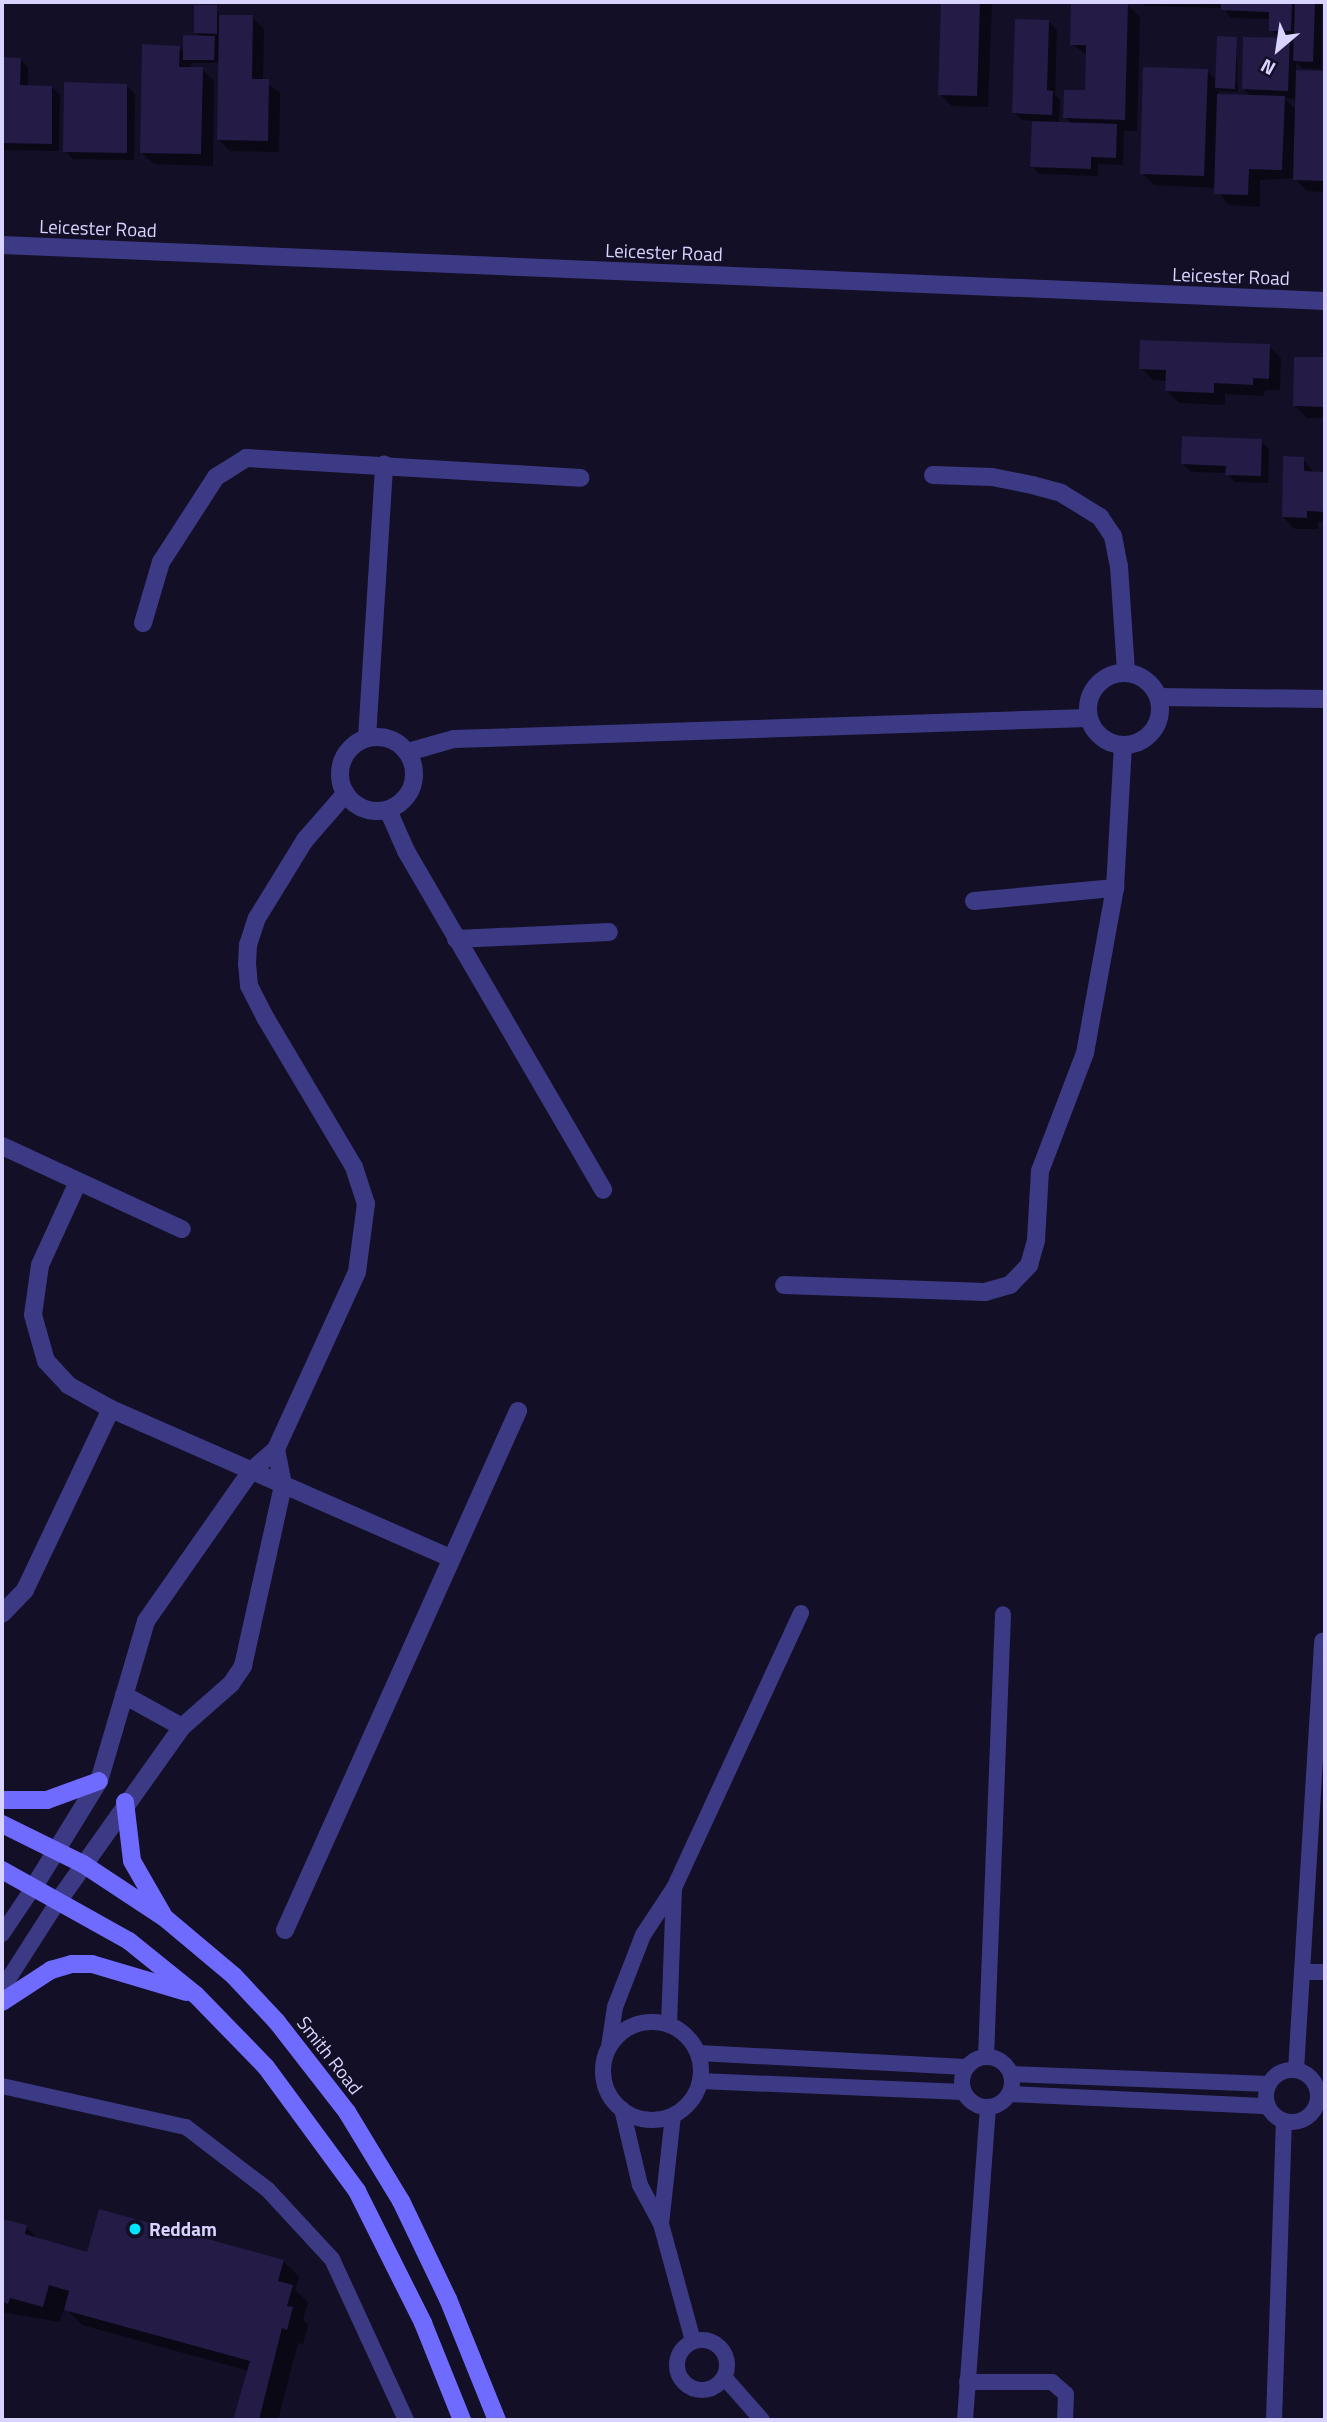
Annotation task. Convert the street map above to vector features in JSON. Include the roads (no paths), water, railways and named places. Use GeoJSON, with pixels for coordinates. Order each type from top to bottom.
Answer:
{"type":"FeatureCollection","features":[{"type":"Feature","properties":{"kind":"main road"},"geometry":{"type":"LineString","coordinates":[[2,1800],[47,1800],[99,1781]]}},
{"type":"Feature","properties":{"kind":"main road"},"geometry":{"type":"LineString","coordinates":[[125,1802],[132,1861],[164,1919]]}},
{"type":"Feature","properties":{"kind":"main road","name":"Smith Road"},"geometry":{"type":"LineString","coordinates":[[2,1824],[83,1864],[164,1919],[234,1976],[277,2022],[347,2112],[386,2175],[449,2299],[497,2420]]}},
{"type":"Feature","properties":{"kind":"main road"},"geometry":{"type":"LineString","coordinates":[[2,1870],[35,1885],[129,1941],[196,1995],[266,2067],[357,2191],[423,2323],[462,2420]]}},
{"type":"Feature","properties":{"kind":"main road"},"geometry":{"type":"LineString","coordinates":[[2,2002],[51,1970],[72,1964],[92,1964],[196,1995]]}},
{"type":"Feature","properties":{"kind":"main road"},"geometry":{"type":"LineString","coordinates":[[357,2191],[386,2175]]}},
{"type":"Feature","properties":{"kind":"street","name":"Leicester Road"},"geometry":{"type":"LineString","coordinates":[[2,245],[1325,301]]}},
{"type":"Feature","properties":{"kind":"street"},"geometry":{"type":"LineString","coordinates":[[143,623],[161,562],[216,477],[246,458],[269,456],[580,478]]}},
{"type":"Feature","properties":{"kind":"street"},"geometry":{"type":"LineString","coordinates":[[367,738],[384,465]]}},
{"type":"Feature","properties":{"kind":"street"},"geometry":{"type":"LineString","coordinates":[[933,475],[992,477],[1032,485],[1061,493],[1100,517],[1113,536],[1119,566],[1126,672]]}},
{"type":"Feature","properties":{"kind":"street"},"geometry":{"type":"LineString","coordinates":[[1126,672],[1140,676],[1159,697],[1158,724],[1138,744],[1123,746],[1101,737],[1088,718],[1088,701],[1096,685],[1110,675],[1126,672]]}},
{"type":"Feature","properties":{"kind":"street"},"geometry":{"type":"LineString","coordinates":[[1159,697],[1325,699]]}},
{"type":"Feature","properties":{"kind":"street"},"geometry":{"type":"LineString","coordinates":[[408,752],[454,739],[1088,718]]}},
{"type":"Feature","properties":{"kind":"street"},"geometry":{"type":"LineString","coordinates":[[367,738],[397,742],[408,752],[414,769],[413,786],[404,801],[388,810],[372,811],[357,805],[345,793],[340,777],[343,760],[352,746],[367,738]]}},
{"type":"Feature","properties":{"kind":"street"},"geometry":{"type":"LineString","coordinates":[[784,1285],[985,1292],[1018,1280],[1034,1252],[1042,1163],[1085,1053],[1115,888],[1123,746]]}},
{"type":"Feature","properties":{"kind":"street"},"geometry":{"type":"LineString","coordinates":[[35,1885],[99,1781],[136,1650],[157,1601],[251,1471],[276,1449],[357,1272],[366,1204],[354,1167],[249,986],[248,945],[257,918],[304,840],[345,793]]}},
{"type":"Feature","properties":{"kind":"street"},"geometry":{"type":"LineString","coordinates":[[388,810],[456,939],[603,1190]]}},
{"type":"Feature","properties":{"kind":"street"},"geometry":{"type":"LineString","coordinates":[[974,901],[1115,888]]}},
{"type":"Feature","properties":{"kind":"street"},"geometry":{"type":"LineString","coordinates":[[456,939],[609,932]]}},
{"type":"Feature","properties":{"kind":"street"},"geometry":{"type":"LineString","coordinates":[[2,1146],[182,1229]]}},
{"type":"Feature","properties":{"kind":"street"},"geometry":{"type":"LineString","coordinates":[[78,1182],[40,1265],[34,1288],[35,1336],[46,1362],[68,1385],[111,1409],[451,1558]]}},
{"type":"Feature","properties":{"kind":"street"},"geometry":{"type":"LineString","coordinates":[[2,1614],[25,1590],[111,1409]]}},
{"type":"Feature","properties":{"kind":"street"},"geometry":{"type":"LineString","coordinates":[[285,1930],[518,1411]]}},
{"type":"Feature","properties":{"kind":"street"},"geometry":{"type":"LineString","coordinates":[[59,1900],[125,1802],[182,1727],[231,1684],[243,1666],[283,1485],[276,1449]]}},
{"type":"Feature","properties":{"kind":"street"},"geometry":{"type":"LineString","coordinates":[[124,1695],[182,1727]]}},
{"type":"Feature","properties":{"kind":"lane"},"geometry":{"type":"LineString","coordinates":[[693,2341],[661,2224],[640,2185],[622,2109],[605,2085],[603,2066],[615,2007],[643,1935],[674,1888],[801,1613]]}},
{"type":"Feature","properties":{"kind":"lane"},"geometry":{"type":"LineString","coordinates":[[986,2057],[1003,1614]]}},
{"type":"Feature","properties":{"kind":"lane"},"geometry":{"type":"LineString","coordinates":[[1296,2070],[1322,1641]]}},
{"type":"Feature","properties":{"kind":"lane"},"geometry":{"type":"LineString","coordinates":[[2,1934],[35,1885]]}},
{"type":"Feature","properties":{"kind":"lane"},"geometry":{"type":"LineString","coordinates":[[669,2025],[674,1888]]}},
{"type":"Feature","properties":{"kind":"lane"},"geometry":{"type":"LineString","coordinates":[[2,1989],[59,1900]]}},
{"type":"Feature","properties":{"kind":"lane"},"geometry":{"type":"LineString","coordinates":[[1301,1972],[1325,1972]]}},
{"type":"Feature","properties":{"kind":"lane"},"geometry":{"type":"LineString","coordinates":[[609,2047],[635,2025],[669,2025],[686,2036],[698,2053],[700,2081],[691,2101],[673,2116],[647,2119],[622,2109]]}},
{"type":"Feature","properties":{"kind":"lane"},"geometry":{"type":"LineString","coordinates":[[698,2053],[967,2067],[986,2057],[1001,2062],[1011,2074],[1009,2094]]}},
{"type":"Feature","properties":{"kind":"lane"},"geometry":{"type":"LineString","coordinates":[[810,2059],[810,2086]]}},
{"type":"Feature","properties":{"kind":"lane"},"geometry":{"type":"LineString","coordinates":[[963,2092],[967,2067]]}},
{"type":"Feature","properties":{"kind":"lane"},"geometry":{"type":"LineString","coordinates":[[700,2081],[963,2092],[973,2103],[988,2107],[1009,2094],[1268,2106],[1284,2121],[1304,2120],[1318,2101],[1315,2084],[1296,2070],[1280,2073],[1269,2084],[1268,2106]]}},
{"type":"Feature","properties":{"kind":"lane"},"geometry":{"type":"LineString","coordinates":[[1011,2074],[1269,2084]]}},
{"type":"Feature","properties":{"kind":"lane"},"geometry":{"type":"LineString","coordinates":[[1118,2099],[1120,2078]]}},
{"type":"Feature","properties":{"kind":"lane"},"geometry":{"type":"LineString","coordinates":[[2,2086],[186,2127],[258,2182],[332,2259],[406,2420]]}},
{"type":"Feature","properties":{"kind":"lane"},"geometry":{"type":"LineString","coordinates":[[965,2420],[988,2107]]}},
{"type":"Feature","properties":{"kind":"lane"},"geometry":{"type":"LineString","coordinates":[[661,2224],[673,2116]]}},
{"type":"Feature","properties":{"kind":"lane"},"geometry":{"type":"LineString","coordinates":[[1274,2420],[1284,2121]]}},
{"type":"Feature","properties":{"kind":"lane"},"geometry":{"type":"LineString","coordinates":[[693,2341],[709,2341],[722,2350],[727,2364],[724,2377],[703,2390],[682,2381],[678,2357],[693,2341]]}},
{"type":"Feature","properties":{"kind":"lane"},"geometry":{"type":"LineString","coordinates":[[724,2377],[762,2420]]}},
{"type":"Feature","properties":{"kind":"lane"},"geometry":{"type":"LineString","coordinates":[[967,2382],[1052,2382],[1066,2394],[1065,2420]]}},
{"type":"Feature","properties":{"kind":"place","name":"Reddam"},"geometry":{"type":"Point","coordinates":[135,2229]}}]}
